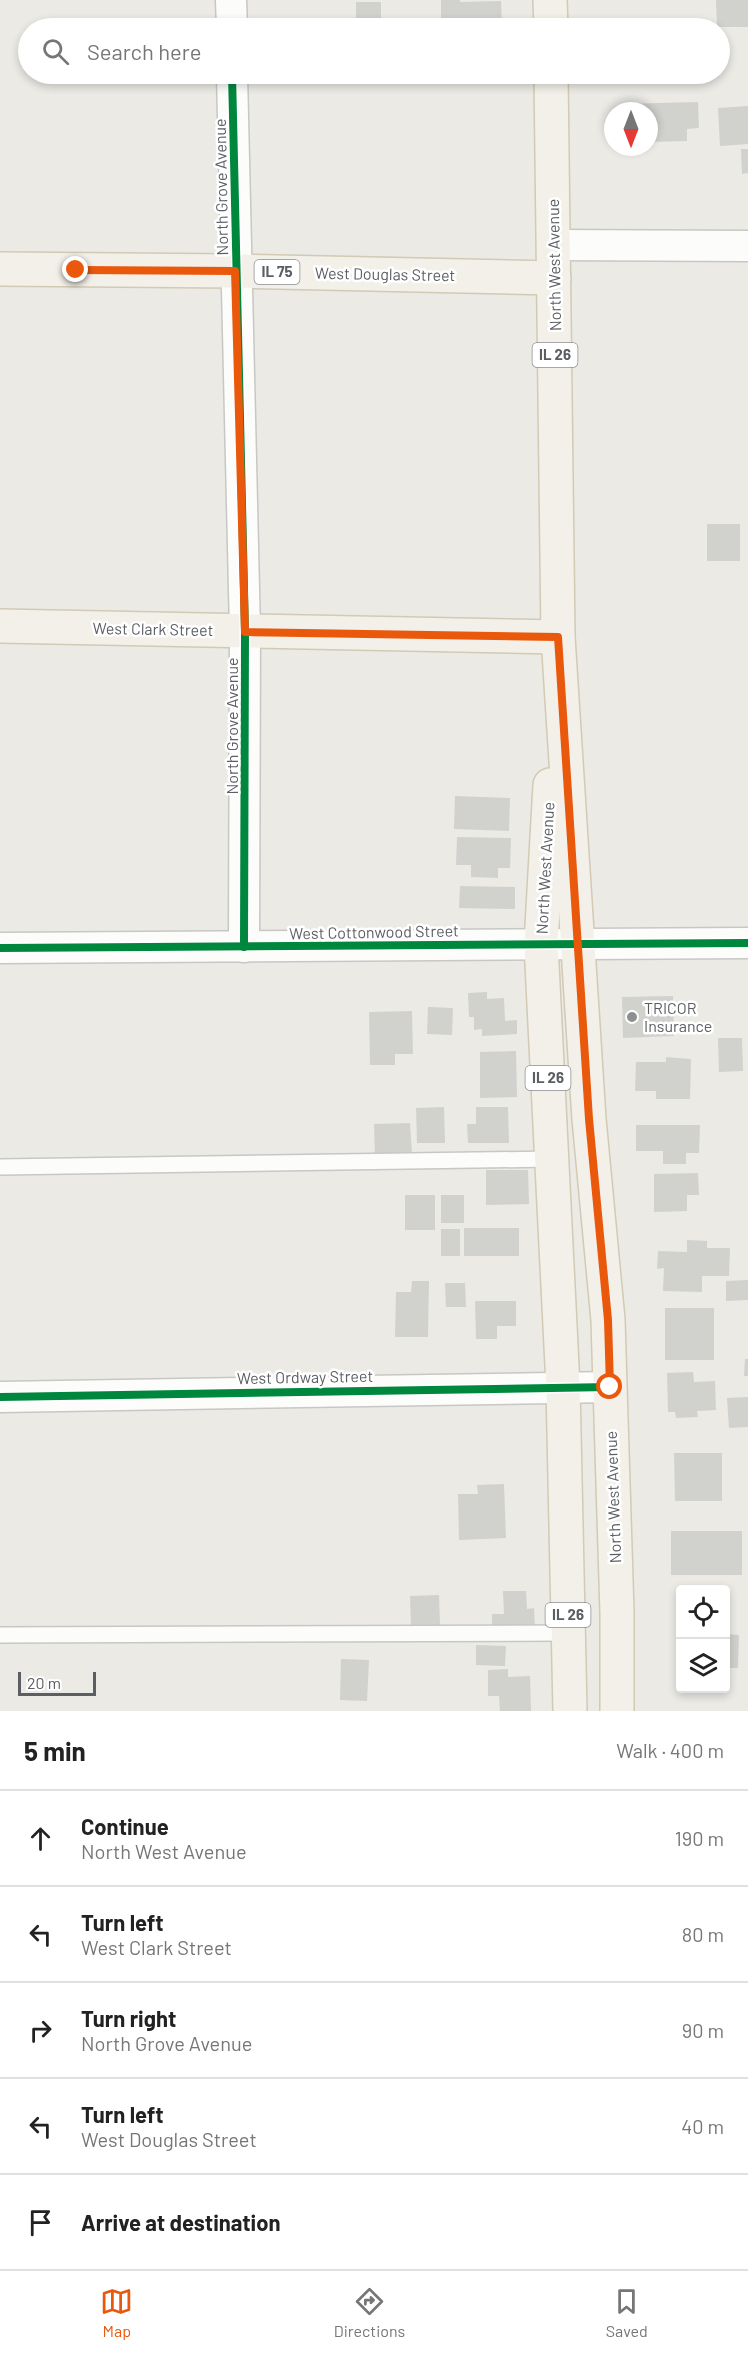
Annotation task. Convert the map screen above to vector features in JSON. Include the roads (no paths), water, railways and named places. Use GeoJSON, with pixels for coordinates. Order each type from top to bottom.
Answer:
{"type":"FeatureCollection","features":[{"type":"Feature","properties":{"kind":"main road"},"geometry":{"type":"LineString","coordinates":[[550,0],[551,18]]}},
{"type":"Feature","properties":{"kind":"main road","name":"North West Avenue"},"geometry":{"type":"LineString","coordinates":[[551,84],[558,637],[589,1119],[608,1320],[617,1612],[617,1711]]}},
{"type":"Feature","properties":{"kind":"main road","name":"West Douglas Street"},"geometry":{"type":"LineString","coordinates":[[0,268],[554,278]]}},
{"type":"Feature","properties":{"kind":"main road","name":"West Clark Street"},"geometry":{"type":"LineString","coordinates":[[0,626],[558,637]]}},
{"type":"Feature","properties":{"kind":"main road","name":"North West Avenue"},"geometry":{"type":"LineString","coordinates":[[558,637],[541,944],[562,1386],[570,1711]]}},
{"type":"Feature","properties":{"kind":"street"},"geometry":{"type":"LineString","coordinates":[[231,0],[232,18]]}},
{"type":"Feature","properties":{"kind":"street","name":"North Grove Avenue"},"geometry":{"type":"LineString","coordinates":[[232,84],[245,632],[244,947]]}},
{"type":"Feature","properties":{"kind":"street"},"geometry":{"type":"LineString","coordinates":[[554,245],[748,246]]}},
{"type":"Feature","properties":{"kind":"street","name":"West Cottonwood Street"},"geometry":{"type":"LineString","coordinates":[[0,948],[748,943]]}},
{"type":"Feature","properties":{"kind":"street","name":"West Ordway Street"},"geometry":{"type":"LineString","coordinates":[[0,1396],[610,1387]]}},
{"type":"Feature","properties":{"kind":"lane"},"geometry":{"type":"LineString","coordinates":[[0,1167],[552,1159]]}},
{"type":"Feature","properties":{"kind":"lane"},"geometry":{"type":"LineString","coordinates":[[0,1635],[568,1634]]}},
{"type":"Feature","properties":{"kind":"place","name":"TRICOR Insurance"},"geometry":{"type":"Point","coordinates":[632,1017]}}]}
